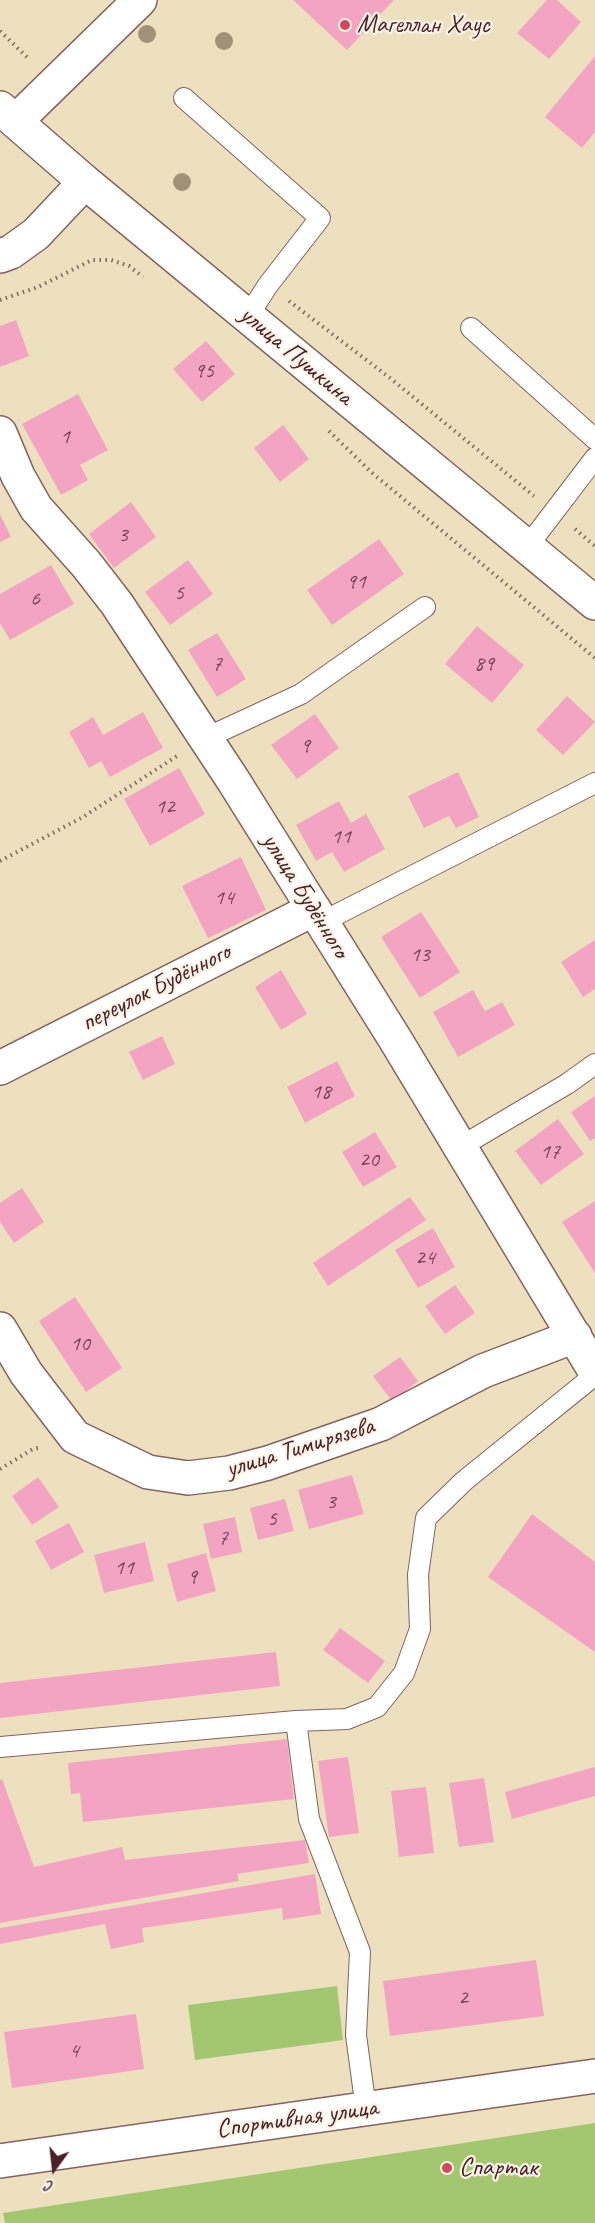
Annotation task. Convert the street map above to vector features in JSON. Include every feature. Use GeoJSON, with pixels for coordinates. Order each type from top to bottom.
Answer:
{"type":"FeatureCollection","features":[{"type":"Feature","properties":{"kind":"street"},"geometry":{"type":"LineString","coordinates":[[8,114],[140,0]]}},
{"type":"Feature","properties":{"kind":"street","name":"улица Пушкина"},"geometry":{"type":"LineString","coordinates":[[8,114],[85,182],[595,603]]}},
{"type":"Feature","properties":{"kind":"street"},"geometry":{"type":"LineString","coordinates":[[0,256],[11,252],[36,234],[85,182]]}},
{"type":"Feature","properties":{"kind":"street","name":"улица Будённого"},"geometry":{"type":"LineString","coordinates":[[0,434],[18,476],[36,508],[86,564],[117,604],[206,738],[589,1356]]}},
{"type":"Feature","properties":{"kind":"street","name":"переулок Будённого"},"geometry":{"type":"LineString","coordinates":[[0,1068],[318,916]]}},
{"type":"Feature","properties":{"kind":"street","name":"улица Тимирязева"},"geometry":{"type":"LineString","coordinates":[[0,1329],[26,1373],[75,1437],[148,1472],[188,1478],[229,1473],[268,1463],[381,1425],[483,1371],[589,1356]]}},
{"type":"Feature","properties":{"kind":"street","name":"Спортивная улица"},"geometry":{"type":"LineString","coordinates":[[0,2161],[595,2076]]}},
{"type":"Feature","properties":{"kind":"lane"},"geometry":{"type":"LineString","coordinates":[[184,98],[320,218],[268,285],[248,316]]}},
{"type":"Feature","properties":{"kind":"lane"},"geometry":{"type":"LineString","coordinates":[[471,328],[595,440]]}},
{"type":"Feature","properties":{"kind":"lane"},"geometry":{"type":"LineString","coordinates":[[527,547],[595,458]]}},
{"type":"Feature","properties":{"kind":"lane"},"geometry":{"type":"LineString","coordinates":[[206,738],[301,694],[425,608]]}},
{"type":"Feature","properties":{"kind":"lane"},"geometry":{"type":"LineString","coordinates":[[318,916],[595,783]]}},
{"type":"Feature","properties":{"kind":"lane"},"geometry":{"type":"LineString","coordinates":[[460,1147],[567,1084],[595,1064]]}},
{"type":"Feature","properties":{"kind":"lane"},"geometry":{"type":"LineString","coordinates":[[0,1747],[296,1721],[347,1719],[377,1707],[404,1673],[420,1629],[418,1575],[426,1518],[589,1356]]}},
{"type":"Feature","properties":{"kind":"lane"},"geometry":{"type":"LineString","coordinates":[[296,1721],[309,1819],[360,1952],[356,2035],[366,2109]]}},
{"type":"Feature","properties":{"kind":"path"},"geometry":{"type":"LineString","coordinates":[[0,32],[29,59]]}},
{"type":"Feature","properties":{"kind":"path"},"geometry":{"type":"LineString","coordinates":[[0,300],[38,288],[92,260],[111,260],[129,266],[148,281]]}},
{"type":"Feature","properties":{"kind":"path"},"geometry":{"type":"LineString","coordinates":[[268,285],[390,378],[595,546]]}},
{"type":"Feature","properties":{"kind":"path"},"geometry":{"type":"LineString","coordinates":[[322,423],[371,472],[595,658]]}},
{"type":"Feature","properties":{"kind":"path"},"geometry":{"type":"LineString","coordinates":[[0,861],[83,817],[206,738]]}},
{"type":"Feature","properties":{"kind":"path"},"geometry":{"type":"LineString","coordinates":[[0,1468],[33,1449],[75,1437]]}},
{"type":"Feature","properties":{"kind":"green space"},"geometry":{"type":"Polygon","coordinates":[[[337,1986],[343,2040],[195,2060],[188,2005],[337,1986]]]}},
{"type":"Feature","properties":{"kind":"green space","name":"Спартак"},"geometry":{"type":"Polygon","coordinates":[[[595,2123],[595,2223],[5,2223],[3,2213],[595,2123]]]}},
{"type":"Feature","properties":{"kind":"building","name":"Магеллан Хаус"},"geometry":{"type":"Polygon","coordinates":[[[293,0],[394,0],[347,50],[293,0]]]}},
{"type":"Feature","properties":{"kind":"building"},"geometry":{"type":"Polygon","coordinates":[[[547,0],[557,0],[581,22],[549,59],[517,33],[547,0]]]}},
{"type":"Feature","properties":{"kind":"building"},"geometry":{"type":"Polygon","coordinates":[[[595,56],[595,132],[582,148],[545,117],[595,56]]]}},
{"type":"Feature","properties":{"kind":"building"},"geometry":{"type":"Polygon","coordinates":[[[16,320],[29,356],[0,367],[0,326],[16,320]]]}},
{"type":"Feature","properties":{"kind":"building"},"geometry":{"type":"Polygon","coordinates":[[[206,341],[235,374],[202,402],[173,369],[206,341]]]}},
{"type":"Feature","properties":{"kind":"building"},"geometry":{"type":"Polygon","coordinates":[[[78,394],[108,450],[80,465],[88,480],[61,495],[22,424],[78,394]]]}},
{"type":"Feature","properties":{"kind":"building"},"geometry":{"type":"Polygon","coordinates":[[[283,425],[309,459],[280,482],[254,448],[283,425]]]}},
{"type":"Feature","properties":{"kind":"building"},"geometry":{"type":"Polygon","coordinates":[[[131,502],[156,537],[114,568],[89,534],[131,502]]]}},
{"type":"Feature","properties":{"kind":"building"},"geometry":{"type":"Polygon","coordinates":[[[0,514],[11,537],[0,542],[0,514]]]}},
{"type":"Feature","properties":{"kind":"building"},"geometry":{"type":"Polygon","coordinates":[[[379,539],[404,574],[332,625],[307,590],[379,539]]]}},
{"type":"Feature","properties":{"kind":"building"},"geometry":{"type":"Polygon","coordinates":[[[188,560],[213,594],[170,625],[145,592],[188,560]]]}},
{"type":"Feature","properties":{"kind":"building"},"geometry":{"type":"Polygon","coordinates":[[[51,565],[74,604],[10,640],[0,623],[0,594],[51,565]]]}},
{"type":"Feature","properties":{"kind":"building"},"geometry":{"type":"Polygon","coordinates":[[[477,626],[524,665],[492,703],[445,664],[477,626]]]}},
{"type":"Feature","properties":{"kind":"building"},"geometry":{"type":"Polygon","coordinates":[[[217,633],[246,679],[217,697],[188,650],[217,633]]]}},
{"type":"Feature","properties":{"kind":"building"},"geometry":{"type":"Polygon","coordinates":[[[567,696],[595,722],[563,755],[536,730],[567,696]]]}},
{"type":"Feature","properties":{"kind":"building"},"geometry":{"type":"Polygon","coordinates":[[[143,712],[163,748],[110,777],[101,761],[89,768],[69,732],[93,717],[103,735],[143,712]]]}},
{"type":"Feature","properties":{"kind":"building"},"geometry":{"type":"Polygon","coordinates":[[[315,714],[339,748],[297,779],[271,745],[315,714]]]}},
{"type":"Feature","properties":{"kind":"building"},"geometry":{"type":"Polygon","coordinates":[[[179,768],[205,814],[150,846],[124,799],[179,768]]]}},
{"type":"Feature","properties":{"kind":"building"},"geometry":{"type":"Polygon","coordinates":[[[458,772],[479,817],[456,828],[449,816],[424,828],[408,796],[458,772]]]}},
{"type":"Feature","properties":{"kind":"building"},"geometry":{"type":"Polygon","coordinates":[[[339,801],[351,823],[366,814],[385,849],[344,872],[332,852],[316,861],[296,825],[339,801]]]}},
{"type":"Feature","properties":{"kind":"building"},"geometry":{"type":"Polygon","coordinates":[[[241,857],[266,910],[208,938],[182,886],[241,857]]]}},
{"type":"Feature","properties":{"kind":"building"},"geometry":{"type":"Polygon","coordinates":[[[421,912],[460,972],[420,998],[381,937],[421,912]]]}},
{"type":"Feature","properties":{"kind":"building"},"geometry":{"type":"Polygon","coordinates":[[[595,940],[595,989],[583,997],[561,962],[595,940]]]}},
{"type":"Feature","properties":{"kind":"building"},"geometry":{"type":"Polygon","coordinates":[[[281,970],[307,1014],[281,1030],[255,987],[281,970]]]}},
{"type":"Feature","properties":{"kind":"building"},"geometry":{"type":"Polygon","coordinates":[[[473,990],[485,1011],[502,1002],[515,1025],[458,1057],[433,1012],[473,990]]]}},
{"type":"Feature","properties":{"kind":"building"},"geometry":{"type":"Polygon","coordinates":[[[162,1036],[175,1064],[143,1080],[129,1052],[162,1036]]]}},
{"type":"Feature","properties":{"kind":"building"},"geometry":{"type":"Polygon","coordinates":[[[337,1061],[355,1096],[305,1123],[287,1087],[337,1061]]]}},
{"type":"Feature","properties":{"kind":"building"},"geometry":{"type":"Polygon","coordinates":[[[595,1096],[595,1138],[590,1141],[571,1112],[595,1096]]]}},
{"type":"Feature","properties":{"kind":"building"},"geometry":{"type":"Polygon","coordinates":[[[558,1119],[584,1154],[541,1185],[515,1151],[558,1119]]]}},
{"type":"Feature","properties":{"kind":"building"},"geometry":{"type":"Polygon","coordinates":[[[375,1132],[397,1167],[363,1187],[342,1152],[375,1132]]]}},
{"type":"Feature","properties":{"kind":"building"},"geometry":{"type":"Polygon","coordinates":[[[22,1188],[44,1222],[14,1243],[0,1222],[0,1203],[22,1188]]]}},
{"type":"Feature","properties":{"kind":"building"},"geometry":{"type":"Polygon","coordinates":[[[410,1197],[426,1220],[328,1286],[313,1263],[410,1197]]]}},
{"type":"Feature","properties":{"kind":"building"},"geometry":{"type":"Polygon","coordinates":[[[595,1201],[595,1273],[562,1222],[595,1201]]]}},
{"type":"Feature","properties":{"kind":"building"},"geometry":{"type":"Polygon","coordinates":[[[433,1228],[455,1267],[418,1288],[395,1250],[433,1228]]]}},
{"type":"Feature","properties":{"kind":"building"},"geometry":{"type":"Polygon","coordinates":[[[455,1285],[475,1313],[445,1334],[425,1306],[455,1285]]]}},
{"type":"Feature","properties":{"kind":"building"},"geometry":{"type":"Polygon","coordinates":[[[75,1297],[122,1368],[86,1392],[39,1321],[75,1297]]]}},
{"type":"Feature","properties":{"kind":"building"},"geometry":{"type":"Polygon","coordinates":[[[400,1357],[418,1381],[392,1401],[373,1376],[400,1357]]]}},
{"type":"Feature","properties":{"kind":"building"},"geometry":{"type":"Polygon","coordinates":[[[352,1475],[364,1514],[309,1529],[298,1490],[352,1475]]]}},
{"type":"Feature","properties":{"kind":"building"},"geometry":{"type":"Polygon","coordinates":[[[38,1477],[59,1507],[32,1525],[12,1496],[38,1477]]]}},
{"type":"Feature","properties":{"kind":"building"},"geometry":{"type":"Polygon","coordinates":[[[285,1499],[294,1531],[258,1540],[250,1508],[285,1499]]]}},
{"type":"Feature","properties":{"kind":"building"},"geometry":{"type":"Polygon","coordinates":[[[532,1514],[595,1562],[595,1652],[488,1577],[532,1514]]]}},
{"type":"Feature","properties":{"kind":"building"},"geometry":{"type":"Polygon","coordinates":[[[235,1517],[242,1552],[211,1559],[203,1524],[235,1517]]]}},
{"type":"Feature","properties":{"kind":"building"},"geometry":{"type":"Polygon","coordinates":[[[69,1523],[84,1552],[51,1570],[35,1541],[69,1523]]]}},
{"type":"Feature","properties":{"kind":"building"},"geometry":{"type":"Polygon","coordinates":[[[145,1542],[154,1581],[104,1593],[94,1555],[145,1542]]]}},
{"type":"Feature","properties":{"kind":"building"},"geometry":{"type":"Polygon","coordinates":[[[206,1553],[216,1591],[177,1602],[167,1564],[206,1553]]]}},
{"type":"Feature","properties":{"kind":"building"},"geometry":{"type":"Polygon","coordinates":[[[340,1628],[385,1661],[368,1683],[323,1650],[340,1628]]]}},
{"type":"Feature","properties":{"kind":"building"},"geometry":{"type":"Polygon","coordinates":[[[276,1652],[280,1686],[0,1718],[0,1683],[276,1652]]]}},
{"type":"Feature","properties":{"kind":"building"},"geometry":{"type":"Polygon","coordinates":[[[287,1739],[294,1799],[83,1822],[80,1793],[71,1794],[68,1763],[287,1739]]]}},
{"type":"Feature","properties":{"kind":"building"},"geometry":{"type":"Polygon","coordinates":[[[348,1757],[359,1833],[329,1837],[318,1761],[348,1757]]]}},
{"type":"Feature","properties":{"kind":"building"},"geometry":{"type":"Polygon","coordinates":[[[595,1767],[595,1796],[512,1819],[505,1792],[595,1767]]]}},
{"type":"Feature","properties":{"kind":"building"},"geometry":{"type":"Polygon","coordinates":[[[484,1778],[494,1842],[459,1847],[449,1783],[484,1778]]]}},
{"type":"Feature","properties":{"kind":"building"},"geometry":{"type":"Polygon","coordinates":[[[2,1779],[34,1867],[122,1847],[125,1860],[305,1840],[309,1863],[237,1874],[239,1881],[0,1923],[0,1780],[2,1779]]]}},
{"type":"Feature","properties":{"kind":"building"},"geometry":{"type":"Polygon","coordinates":[[[426,1787],[434,1853],[399,1857],[391,1791],[426,1787]]]}},
{"type":"Feature","properties":{"kind":"building"},"geometry":{"type":"Polygon","coordinates":[[[315,1874],[321,1914],[283,1920],[282,1908],[142,1928],[144,1942],[111,1949],[105,1924],[0,1944],[0,1928],[315,1874]]]}},
{"type":"Feature","properties":{"kind":"building"},"geometry":{"type":"Polygon","coordinates":[[[536,1960],[544,2016],[390,2036],[383,1981],[536,1960]]]}},
{"type":"Feature","properties":{"kind":"building"},"geometry":{"type":"Polygon","coordinates":[[[136,2014],[144,2069],[12,2088],[4,2032],[136,2014]]]}},
{"type":"Feature","properties":{"kind":"place","name":"Магеллан Хаус"},"geometry":{"type":"Point","coordinates":[345,25]}},
{"type":"Feature","properties":{"kind":"place","name":"Спартак"},"geometry":{"type":"Point","coordinates":[447,2168]}}]}
